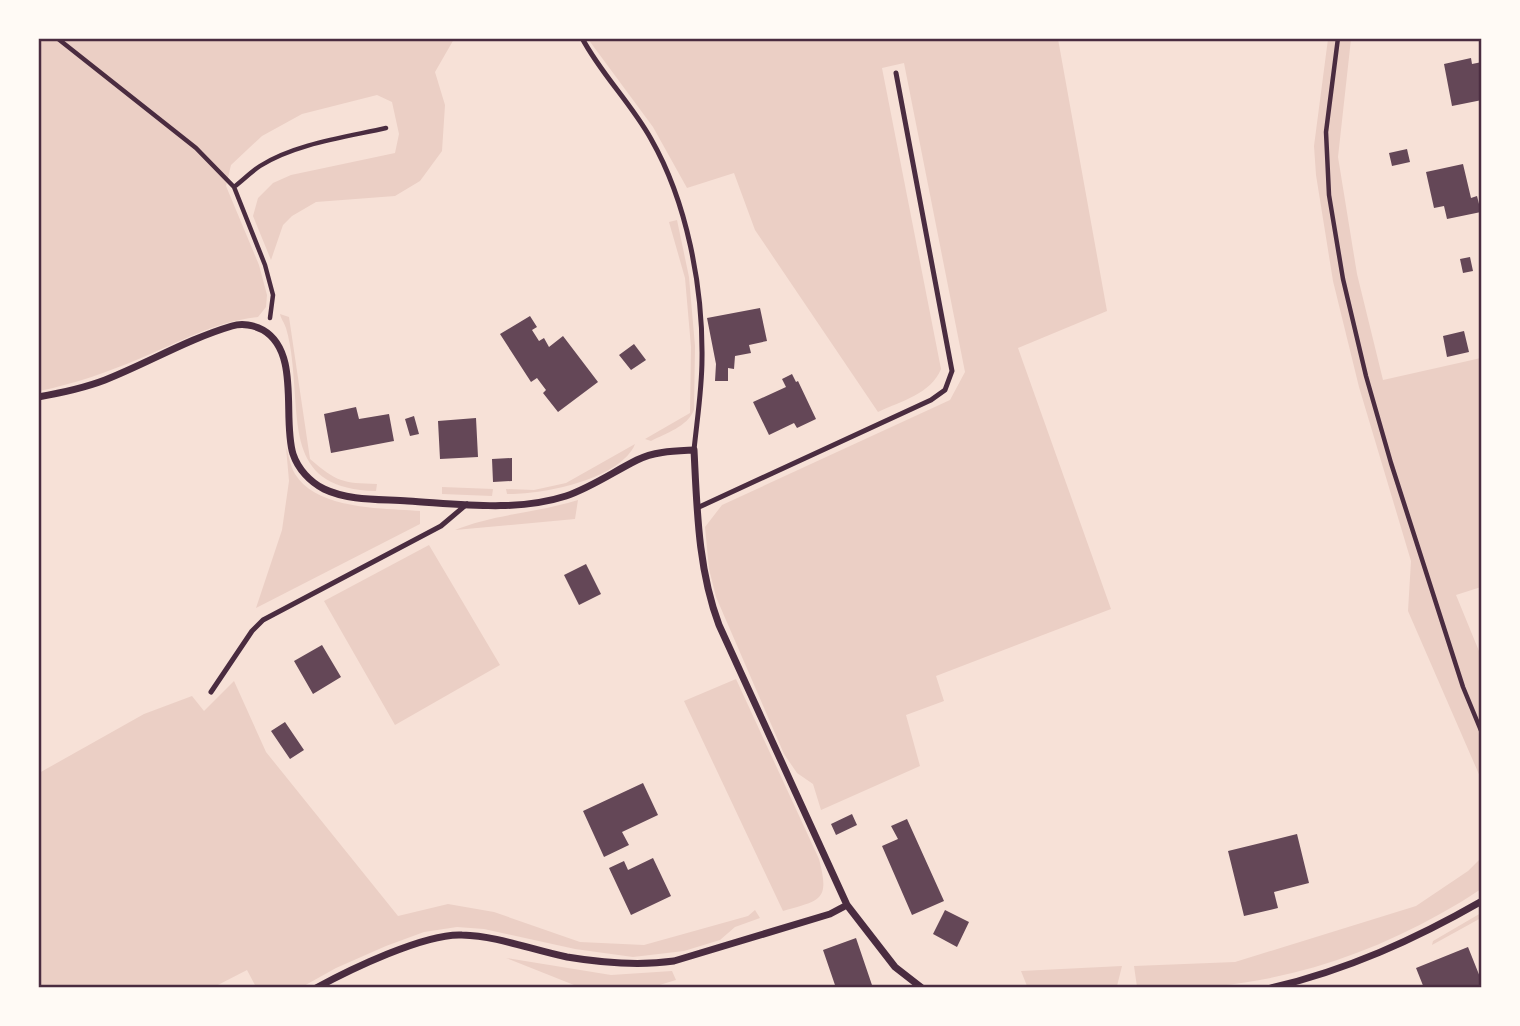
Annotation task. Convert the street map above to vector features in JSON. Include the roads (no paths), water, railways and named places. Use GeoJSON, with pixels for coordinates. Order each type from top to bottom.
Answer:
{"type":"FeatureCollection","features":[{"type":"Feature","properties":{"kind":"street"},"geometry":{"type":"LineString","coordinates":[[38,397],[103,381],[208,334],[237,325],[257,327],[274,338],[287,375],[292,451],[303,473],[324,489],[358,498],[467,504],[527,504],[549,501],[586,488],[638,459],[656,453],[694,450],[697,508],[706,586],[719,625],[847,905],[895,967],[922,988]]}},
{"type":"Feature","properties":{"kind":"street"},"geometry":{"type":"LineString","coordinates":[[1271,988],[1346,967],[1433,929],[1482,901]]}},
{"type":"Feature","properties":{"kind":"street"},"geometry":{"type":"LineString","coordinates":[[316,988],[379,959],[440,936],[483,937],[568,957],[632,965],[651,964],[674,961],[808,921],[847,905]]}},
{"type":"Feature","properties":{"kind":"lane"},"geometry":{"type":"LineString","coordinates":[[582,38],[636,114],[662,157],[673,184],[696,272],[702,360],[694,450]]}},
{"type":"Feature","properties":{"kind":"lane"},"geometry":{"type":"LineString","coordinates":[[697,508],[931,400],[945,390],[952,371],[895,73]]}},
{"type":"Feature","properties":{"kind":"lane"},"geometry":{"type":"LineString","coordinates":[[211,692],[252,631],[263,620],[441,526],[467,504]]}}]}
